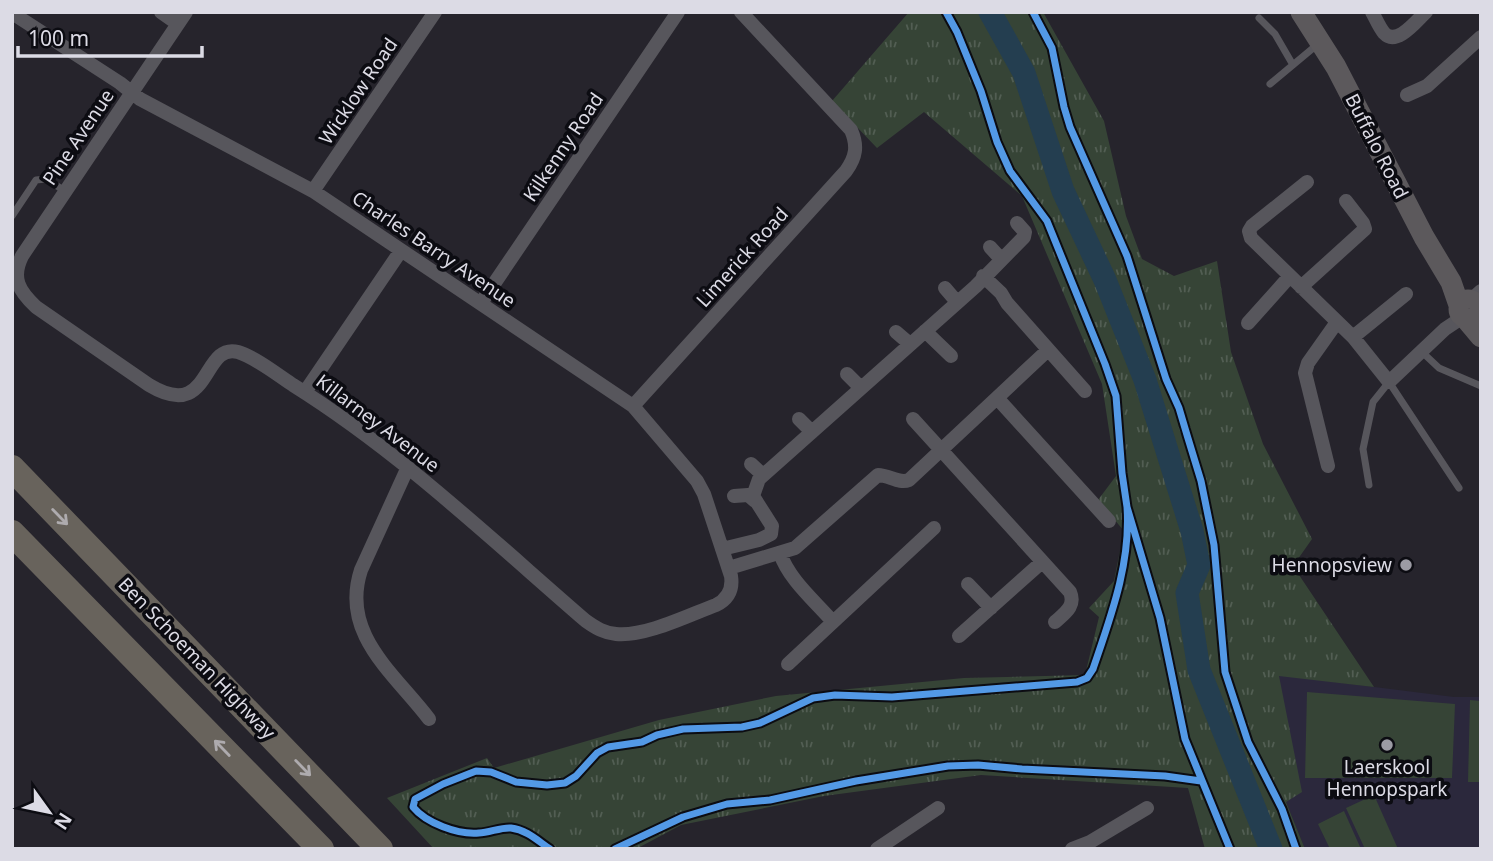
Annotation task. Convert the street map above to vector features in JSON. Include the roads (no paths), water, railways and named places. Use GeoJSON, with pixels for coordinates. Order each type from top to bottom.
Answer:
{"type":"FeatureCollection","features":[{"type":"Feature","properties":{"kind":"highway","name":"Ben Schoeman Highway"},"geometry":{"type":"LineString","coordinates":[[12,468],[380,849]]}},
{"type":"Feature","properties":{"kind":"highway"},"geometry":{"type":"LineString","coordinates":[[12,533],[321,849]]}},
{"type":"Feature","properties":{"kind":"street"},"geometry":{"type":"LineString","coordinates":[[161,12],[182,18]]}},
{"type":"Feature","properties":{"kind":"street","name":"Wicklow Road"},"geometry":{"type":"LineString","coordinates":[[313,191],[435,12]]}},
{"type":"Feature","properties":{"kind":"street","name":"Kilkenny Road"},"geometry":{"type":"LineString","coordinates":[[481,303],[678,12]]}},
{"type":"Feature","properties":{"kind":"street","name":"Limerick Road"},"geometry":{"type":"LineString","coordinates":[[632,406],[853,162],[856,149],[854,135],[847,125],[741,12]]}},
{"type":"Feature","properties":{"kind":"street","name":"Buffalo Road"},"geometry":{"type":"LineString","coordinates":[[1301,12],[1321,42],[1424,237],[1451,282],[1471,307]]}},
{"type":"Feature","properties":{"kind":"street"},"geometry":{"type":"LineString","coordinates":[[1373,12],[1384,33],[1393,37],[1400,36],[1426,12]]}},
{"type":"Feature","properties":{"kind":"street","name":"Charles Barry Avenue"},"geometry":{"type":"LineString","coordinates":[[12,13],[131,92],[313,191],[632,406],[697,481],[705,494],[729,568],[732,586],[721,603]]}},
{"type":"Feature","properties":{"kind":"street","name":"Pine Avenue"},"geometry":{"type":"LineString","coordinates":[[19,288],[15,264],[182,18]]}},
{"type":"Feature","properties":{"kind":"street"},"geometry":{"type":"LineString","coordinates":[[1407,95],[1421,91],[1481,37]]}},
{"type":"Feature","properties":{"kind":"street"},"geometry":{"type":"LineString","coordinates":[[1307,182],[1252,226],[1249,231],[1251,238],[1353,337],[1384,376],[1421,351],[1471,307],[1481,337]]}},
{"type":"Feature","properties":{"kind":"street"},"geometry":{"type":"LineString","coordinates":[[1301,287],[1365,229],[1346,201]]}},
{"type":"Feature","properties":{"kind":"street"},"geometry":{"type":"LineString","coordinates":[[755,501],[754,489],[764,475],[779,470],[811,432],[828,426],[919,340],[940,325],[957,302],[981,285],[1004,254],[1024,237],[1025,232],[1017,223]]}},
{"type":"Feature","properties":{"kind":"street"},"geometry":{"type":"LineString","coordinates":[[305,393],[400,251]]}},
{"type":"Feature","properties":{"kind":"street"},"geometry":{"type":"LineString","coordinates":[[1248,323],[1290,276]]}},
{"type":"Feature","properties":{"kind":"street"},"geometry":{"type":"LineString","coordinates":[[981,285],[1001,293],[1085,391]]}},
{"type":"Feature","properties":{"kind":"street","name":"Killarney Avenue"},"geometry":{"type":"LineString","coordinates":[[19,288],[36,307],[161,392],[174,396],[190,393],[195,389],[223,354],[234,351],[247,356],[305,393],[408,467],[601,631],[632,634],[721,603]]}},
{"type":"Feature","properties":{"kind":"street"},"geometry":{"type":"LineString","coordinates":[[945,288],[957,302]]}},
{"type":"Feature","properties":{"kind":"street"},"geometry":{"type":"LineString","coordinates":[[1353,337],[1406,294]]}},
{"type":"Feature","properties":{"kind":"street"},"geometry":{"type":"LineString","coordinates":[[1328,466],[1305,373],[1308,363],[1337,322]]}},
{"type":"Feature","properties":{"kind":"street"},"geometry":{"type":"LineString","coordinates":[[896,332],[951,356]]}},
{"type":"Feature","properties":{"kind":"street"},"geometry":{"type":"LineString","coordinates":[[722,549],[759,540],[771,534],[780,544],[796,548],[878,475],[888,475],[905,482],[941,452],[1048,350]]}},
{"type":"Feature","properties":{"kind":"street"},"geometry":{"type":"LineString","coordinates":[[847,374],[871,385]]}},
{"type":"Feature","properties":{"kind":"street"},"geometry":{"type":"LineString","coordinates":[[998,399],[1109,522]]}},
{"type":"Feature","properties":{"kind":"street"},"geometry":{"type":"LineString","coordinates":[[799,419],[811,432]]}},
{"type":"Feature","properties":{"kind":"street"},"geometry":{"type":"LineString","coordinates":[[913,419],[1072,597],[1071,607],[1055,622]]}},
{"type":"Feature","properties":{"kind":"street"},"geometry":{"type":"LineString","coordinates":[[751,464],[764,475]]}},
{"type":"Feature","properties":{"kind":"street"},"geometry":{"type":"LineString","coordinates":[[408,467],[361,570],[354,604],[357,621],[365,639],[429,719]]}},
{"type":"Feature","properties":{"kind":"street"},"geometry":{"type":"LineString","coordinates":[[734,496],[748,495],[755,501],[780,544],[784,564],[833,622]]}},
{"type":"Feature","properties":{"kind":"street"},"geometry":{"type":"LineString","coordinates":[[789,664],[934,528]]}},
{"type":"Feature","properties":{"kind":"street"},"geometry":{"type":"LineString","coordinates":[[729,568],[780,544]]}},
{"type":"Feature","properties":{"kind":"street"},"geometry":{"type":"LineString","coordinates":[[959,636],[1042,562]]}},
{"type":"Feature","properties":{"kind":"street"},"geometry":{"type":"LineString","coordinates":[[968,584],[990,608]]}},
{"type":"Feature","properties":{"kind":"street"},"geometry":{"type":"LineString","coordinates":[[877,849],[938,808]]}},
{"type":"Feature","properties":{"kind":"street"},"geometry":{"type":"LineString","coordinates":[[1072,849],[1090,842],[1147,808]]}},
{"type":"Feature","properties":{"kind":"lane"},"geometry":{"type":"LineString","coordinates":[[1259,18],[1275,34],[1293,65]]}},
{"type":"Feature","properties":{"kind":"lane"},"geometry":{"type":"LineString","coordinates":[[1270,84],[1321,42]]}},
{"type":"Feature","properties":{"kind":"lane"},"geometry":{"type":"LineString","coordinates":[[12,216],[36,180],[46,179],[65,191]]}},
{"type":"Feature","properties":{"kind":"lane"},"geometry":{"type":"LineString","coordinates":[[1421,351],[1439,368],[1481,386]]}},
{"type":"Feature","properties":{"kind":"lane"},"geometry":{"type":"LineString","coordinates":[[1369,485],[1363,449],[1373,402],[1384,376]]}},
{"type":"Feature","properties":{"kind":"lane"},"geometry":{"type":"LineString","coordinates":[[1384,376],[1459,488]]}},
{"type":"Feature","properties":{"kind":"waterway"},"geometry":{"type":"LineString","coordinates":[[990,12],[1024,73],[1063,191],[1105,280],[1145,380],[1192,531],[1199,565],[1187,593],[1199,670],[1271,849]]}},
{"type":"Feature","properties":{"kind":"place","name":"Hennopsview"},"geometry":{"type":"Point","coordinates":[1406,565]}},
{"type":"Feature","properties":{"kind":"place","name":"Laerskool Hennopspark"},"geometry":{"type":"Point","coordinates":[1387,745]}}]}
